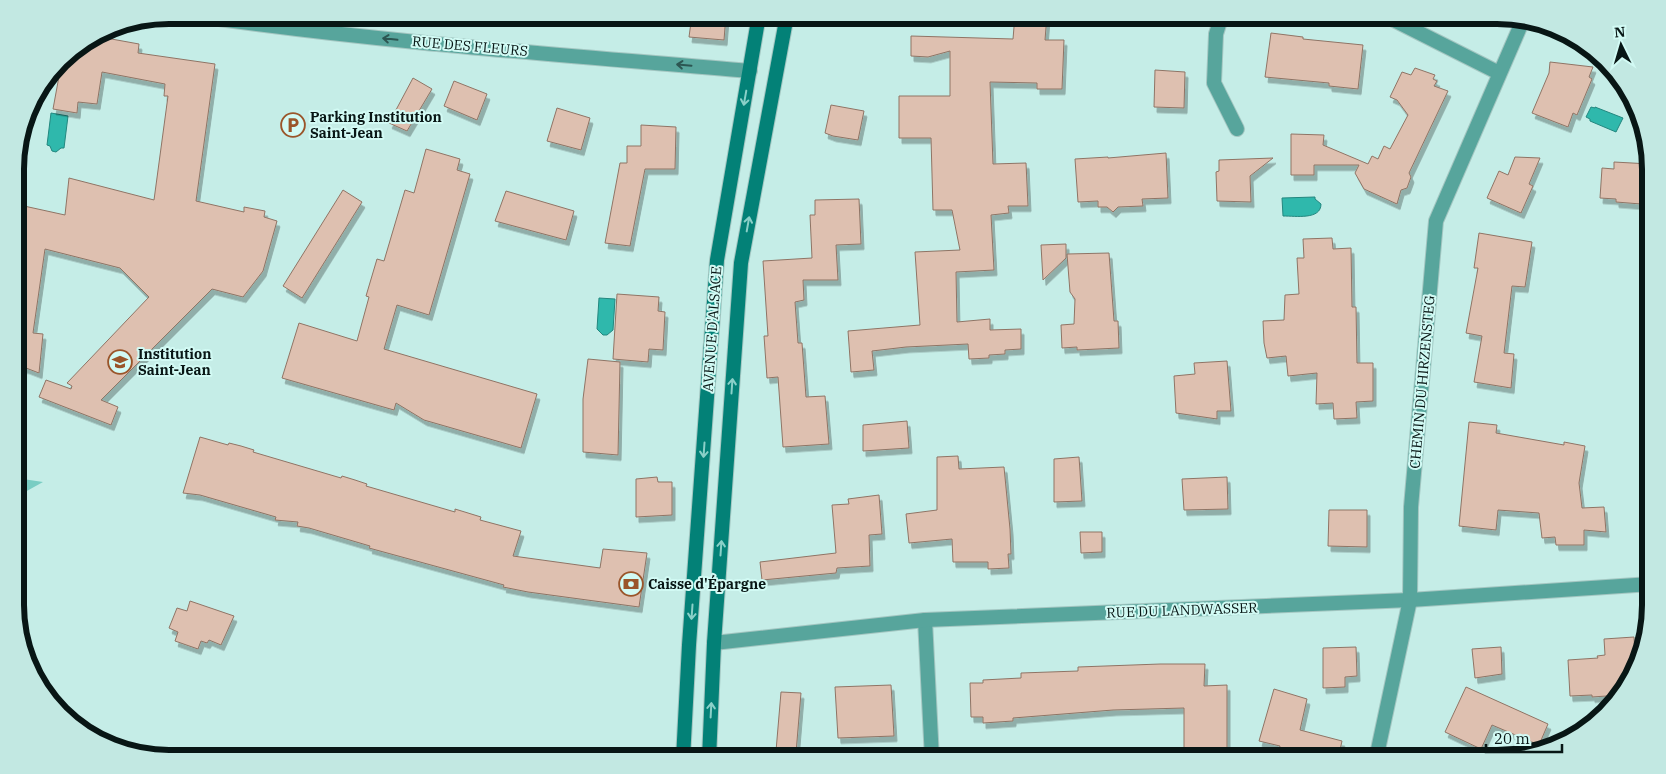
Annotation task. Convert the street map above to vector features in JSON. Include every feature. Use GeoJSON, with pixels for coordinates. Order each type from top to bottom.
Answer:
{"type":"FeatureCollection","features":[{"type":"Feature","properties":{"kind":"main road","name":"AVENUE D'ALSACE"},"geometry":{"type":"LineString","coordinates":[[684,750],[689,646],[717,260],[758,24]]}},
{"type":"Feature","properties":{"kind":"main road","name":"AVENUE D'ALSACE"},"geometry":{"type":"LineString","coordinates":[[709,750],[714,643],[741,263],[785,24]]}},
{"type":"Feature","properties":{"kind":"main road"},"geometry":{"type":"LineString","coordinates":[[689,646],[714,643]]}},
{"type":"Feature","properties":{"kind":"street","name":"RUE DES FLEURS"},"geometry":{"type":"LineString","coordinates":[[254,24],[445,44],[750,71]]}},
{"type":"Feature","properties":{"kind":"street"},"geometry":{"type":"LineString","coordinates":[[1219,24],[1216,34],[1214,83],[1237,129]]}},
{"type":"Feature","properties":{"kind":"street"},"geometry":{"type":"LineString","coordinates":[[1402,24],[1499,73]]}},
{"type":"Feature","properties":{"kind":"street","name":"CHEMIN DU HIRZENSTEG"},"geometry":{"type":"LineString","coordinates":[[1378,750],[1410,600],[1412,507],[1436,221],[1520,26]]}},
{"type":"Feature","properties":{"kind":"street","name":"RUE DU LANDWASSER"},"geometry":{"type":"LineString","coordinates":[[714,643],[925,620],[1410,600],[1642,585]]}},
{"type":"Feature","properties":{"kind":"street"},"geometry":{"type":"LineString","coordinates":[[925,620],[932,750]]}},
{"type":"Feature","properties":{"kind":"shaded area"},"geometry":{"type":"Polygon","coordinates":[[[1591,107],[1623,118],[1616,132],[1590,121],[1586,117],[1591,107]]]}},
{"type":"Feature","properties":{"kind":"shaded area"},"geometry":{"type":"Polygon","coordinates":[[[51,113],[68,116],[64,148],[56,152],[52,151],[50,146],[47,145],[51,113]]]}},
{"type":"Feature","properties":{"kind":"shaded area"},"geometry":{"type":"Polygon","coordinates":[[[1315,197],[1321,204],[1317,213],[1307,216],[1283,216],[1282,198],[1315,197]]]}},
{"type":"Feature","properties":{"kind":"shaded area"},"geometry":{"type":"Polygon","coordinates":[[[599,298],[615,299],[613,330],[607,335],[603,335],[597,329],[599,298]]]}},
{"type":"Feature","properties":{"kind":"shaded area"},"geometry":{"type":"Polygon","coordinates":[[[24,479],[43,482],[24,493],[24,479]]]}},
{"type":"Feature","properties":{"kind":"building"},"geometry":{"type":"Polygon","coordinates":[[[691,24],[725,24],[724,40],[689,37],[691,24]]]}},
{"type":"Feature","properties":{"kind":"building"},"geometry":{"type":"Polygon","coordinates":[[[1014,24],[1046,24],[1045,40],[1064,40],[1062,89],[1037,89],[1037,83],[990,82],[993,164],[1026,163],[1028,206],[1008,206],[1009,213],[991,215],[994,270],[956,272],[957,322],[990,319],[990,330],[1021,329],[1021,349],[1005,350],[1005,354],[989,355],[989,358],[969,359],[968,344],[906,347],[872,351],[874,370],[851,372],[848,331],[920,325],[915,252],[960,250],[952,210],[933,210],[931,138],[899,138],[899,96],[950,96],[950,51],[928,57],[911,56],[911,36],[1013,39],[1014,24]]]}},
{"type":"Feature","properties":{"kind":"building"},"geometry":{"type":"Polygon","coordinates":[[[1271,33],[1303,37],[1303,39],[1363,45],[1358,89],[1329,86],[1329,83],[1265,77],[1271,33]]]}},
{"type":"Feature","properties":{"kind":"building"},"geometry":{"type":"Polygon","coordinates":[[[107,38],[139,44],[138,53],[215,64],[196,201],[244,212],[244,207],[265,211],[264,217],[277,221],[263,271],[243,297],[212,289],[101,400],[118,407],[111,425],[39,397],[46,380],[71,389],[72,386],[67,383],[149,297],[120,268],[45,249],[33,333],[43,334],[39,373],[24,368],[24,206],[65,215],[69,178],[154,200],[168,96],[164,96],[165,84],[102,72],[97,104],[78,102],[77,113],[53,109],[60,73],[81,54],[96,43],[107,38]]]}},
{"type":"Feature","properties":{"kind":"building"},"geometry":{"type":"Polygon","coordinates":[[[1550,62],[1593,67],[1589,77],[1592,79],[1577,115],[1573,113],[1568,127],[1532,113],[1549,73],[1550,62]]]}},
{"type":"Feature","properties":{"kind":"building"},"geometry":{"type":"Polygon","coordinates":[[[1415,68],[1435,75],[1433,79],[1437,81],[1434,86],[1448,91],[1409,173],[1411,177],[1407,188],[1401,190],[1397,204],[1364,189],[1355,173],[1359,165],[1314,165],[1314,175],[1291,175],[1291,134],[1324,135],[1323,145],[1368,164],[1372,156],[1378,159],[1384,146],[1390,149],[1408,115],[1397,100],[1390,97],[1402,72],[1411,75],[1415,68]]]}},
{"type":"Feature","properties":{"kind":"building"},"geometry":{"type":"Polygon","coordinates":[[[1155,70],[1185,72],[1184,108],[1154,107],[1155,70]]]}},
{"type":"Feature","properties":{"kind":"building"},"geometry":{"type":"Polygon","coordinates":[[[413,78],[432,89],[407,131],[389,123],[413,78]]]}},
{"type":"Feature","properties":{"kind":"building"},"geometry":{"type":"Polygon","coordinates":[[[454,81],[487,94],[477,120],[444,106],[454,81]]]}},
{"type":"Feature","properties":{"kind":"building"},"geometry":{"type":"Polygon","coordinates":[[[831,105],[864,111],[858,140],[825,133],[831,105]]]}},
{"type":"Feature","properties":{"kind":"building"},"geometry":{"type":"Polygon","coordinates":[[[557,108],[590,118],[581,150],[547,141],[557,108]]]}},
{"type":"Feature","properties":{"kind":"building"},"geometry":{"type":"Polygon","coordinates":[[[641,125],[676,127],[675,169],[645,169],[630,246],[605,243],[620,163],[627,163],[627,146],[641,146],[641,125]]]}},
{"type":"Feature","properties":{"kind":"building"},"geometry":{"type":"Polygon","coordinates":[[[426,149],[460,159],[457,170],[470,174],[429,315],[397,305],[384,349],[537,394],[521,448],[424,420],[396,403],[394,410],[282,378],[299,323],[357,341],[369,297],[366,296],[377,259],[384,261],[405,190],[414,193],[426,149]]]}},
{"type":"Feature","properties":{"kind":"building"},"geometry":{"type":"Polygon","coordinates":[[[1166,153],[1168,198],[1142,199],[1143,206],[1118,207],[1113,212],[1107,207],[1098,207],[1098,201],[1078,202],[1075,159],[1166,153]]]}},
{"type":"Feature","properties":{"kind":"building"},"geometry":{"type":"Polygon","coordinates":[[[1515,157],[1540,158],[1529,184],[1533,186],[1521,213],[1487,198],[1499,171],[1508,175],[1515,157]]]}},
{"type":"Feature","properties":{"kind":"building"},"geometry":{"type":"Polygon","coordinates":[[[1273,158],[1250,176],[1251,202],[1217,201],[1216,172],[1219,171],[1219,160],[1273,158]]]}},
{"type":"Feature","properties":{"kind":"building"},"geometry":{"type":"Polygon","coordinates":[[[1614,162],[1642,164],[1641,204],[1616,202],[1616,199],[1600,198],[1602,168],[1614,169],[1614,162]]]}},
{"type":"Feature","properties":{"kind":"building"},"geometry":{"type":"Polygon","coordinates":[[[343,190],[362,202],[302,298],[283,286],[343,190]]]}},
{"type":"Feature","properties":{"kind":"building"},"geometry":{"type":"Polygon","coordinates":[[[506,191],[574,211],[566,240],[495,221],[506,191]]]}},
{"type":"Feature","properties":{"kind":"building"},"geometry":{"type":"Polygon","coordinates":[[[859,199],[861,244],[836,245],[838,280],[803,280],[804,300],[795,302],[798,343],[802,343],[806,397],[825,396],[829,444],[783,447],[778,377],[767,378],[764,336],[768,336],[763,261],[812,258],[810,215],[815,215],[815,200],[859,199]]]}},
{"type":"Feature","properties":{"kind":"building"},"geometry":{"type":"Polygon","coordinates":[[[1479,233],[1532,242],[1525,287],[1512,286],[1504,353],[1514,354],[1511,388],[1474,382],[1482,336],[1466,333],[1478,268],[1474,268],[1479,233]]]}},
{"type":"Feature","properties":{"kind":"building"},"geometry":{"type":"Polygon","coordinates":[[[1332,238],[1333,249],[1351,248],[1352,307],[1356,307],[1357,363],[1373,363],[1373,401],[1356,402],[1357,418],[1334,419],[1333,403],[1316,404],[1317,373],[1288,376],[1286,356],[1267,358],[1264,343],[1263,321],[1284,320],[1285,295],[1299,294],[1297,258],[1304,258],[1303,239],[1332,238]]]}},
{"type":"Feature","properties":{"kind":"building"},"geometry":{"type":"Polygon","coordinates":[[[1066,244],[1066,258],[1043,280],[1041,245],[1066,244]]]}},
{"type":"Feature","properties":{"kind":"building"},"geometry":{"type":"Polygon","coordinates":[[[1109,253],[1114,321],[1118,321],[1119,348],[1077,350],[1077,347],[1062,348],[1061,325],[1074,324],[1075,299],[1070,292],[1067,254],[1109,253]]]}},
{"type":"Feature","properties":{"kind":"building"},"geometry":{"type":"Polygon","coordinates":[[[617,294],[659,297],[658,311],[665,312],[663,350],[649,349],[648,362],[613,359],[617,294]]]}},
{"type":"Feature","properties":{"kind":"building"},"geometry":{"type":"Polygon","coordinates":[[[588,359],[620,362],[618,455],[583,452],[583,399],[588,359]]]}},
{"type":"Feature","properties":{"kind":"building"},"geometry":{"type":"Polygon","coordinates":[[[1227,361],[1231,411],[1217,411],[1217,419],[1176,413],[1174,376],[1195,374],[1194,363],[1227,361]]]}},
{"type":"Feature","properties":{"kind":"building"},"geometry":{"type":"Polygon","coordinates":[[[907,421],[909,448],[863,451],[863,425],[907,421]]]}},
{"type":"Feature","properties":{"kind":"building"},"geometry":{"type":"Polygon","coordinates":[[[1469,422],[1497,425],[1496,433],[1564,445],[1564,442],[1585,446],[1579,483],[1582,508],[1604,507],[1606,532],[1584,530],[1584,545],[1556,545],[1555,537],[1542,538],[1539,513],[1498,510],[1496,530],[1459,526],[1469,422]]]}},
{"type":"Feature","properties":{"kind":"building"},"geometry":{"type":"Polygon","coordinates":[[[200,437],[228,445],[229,443],[241,446],[254,450],[253,452],[341,478],[342,476],[367,484],[366,486],[455,512],[455,509],[481,517],[480,520],[521,531],[513,556],[600,568],[603,549],[647,553],[639,607],[503,587],[504,585],[297,526],[298,522],[275,520],[276,517],[200,495],[183,493],[200,437]]]}},
{"type":"Feature","properties":{"kind":"building"},"geometry":{"type":"Polygon","coordinates":[[[958,456],[959,469],[1004,467],[1010,529],[1011,554],[1008,554],[1009,568],[988,569],[988,562],[953,562],[952,539],[909,543],[906,514],[937,510],[937,457],[958,456]]]}},
{"type":"Feature","properties":{"kind":"building"},"geometry":{"type":"Polygon","coordinates":[[[1079,457],[1082,501],[1054,502],[1054,459],[1079,457]]]}},
{"type":"Feature","properties":{"kind":"building"},"geometry":{"type":"Polygon","coordinates":[[[657,477],[658,482],[672,482],[672,515],[636,517],[636,479],[657,477]]]}},
{"type":"Feature","properties":{"kind":"building"},"geometry":{"type":"Polygon","coordinates":[[[1227,477],[1228,509],[1184,510],[1182,479],[1227,477]]]}},
{"type":"Feature","properties":{"kind":"building"},"geometry":{"type":"Polygon","coordinates":[[[879,495],[882,534],[869,535],[870,566],[837,568],[836,573],[762,580],[760,562],[836,553],[832,505],[849,504],[848,499],[879,495]]]}},
{"type":"Feature","properties":{"kind":"building"},"geometry":{"type":"Polygon","coordinates":[[[1329,510],[1367,510],[1367,547],[1328,546],[1329,510]]]}},
{"type":"Feature","properties":{"kind":"building"},"geometry":{"type":"Polygon","coordinates":[[[1080,532],[1102,532],[1102,552],[1081,553],[1080,532]]]}},
{"type":"Feature","properties":{"kind":"building"},"geometry":{"type":"Polygon","coordinates":[[[190,601],[234,616],[221,645],[209,640],[207,643],[201,641],[198,649],[175,641],[178,632],[169,628],[177,608],[187,611],[190,601]]]}},
{"type":"Feature","properties":{"kind":"building"},"geometry":{"type":"Polygon","coordinates":[[[1634,637],[1635,652],[1623,678],[1610,696],[1570,696],[1568,660],[1598,658],[1597,656],[1605,655],[1604,639],[1634,637]]]}},
{"type":"Feature","properties":{"kind":"building"},"geometry":{"type":"Polygon","coordinates":[[[1356,647],[1357,676],[1345,677],[1345,687],[1323,688],[1323,648],[1356,647]]]}},
{"type":"Feature","properties":{"kind":"building"},"geometry":{"type":"Polygon","coordinates":[[[1501,647],[1502,674],[1475,678],[1472,649],[1501,647]]]}},
{"type":"Feature","properties":{"kind":"building"},"geometry":{"type":"Polygon","coordinates":[[[1205,664],[1204,686],[1227,685],[1227,749],[1184,749],[1184,708],[1113,710],[1013,718],[1013,721],[983,723],[983,717],[971,717],[970,683],[983,683],[983,680],[1021,678],[1021,673],[1078,671],[1078,667],[1205,664]]]}},
{"type":"Feature","properties":{"kind":"building"},"geometry":{"type":"Polygon","coordinates":[[[891,685],[894,736],[838,738],[835,687],[891,685]]]}},
{"type":"Feature","properties":{"kind":"building"},"geometry":{"type":"Polygon","coordinates":[[[1466,687],[1548,724],[1539,744],[1538,744],[1492,725],[1481,749],[1445,732],[1466,687]]]}},
{"type":"Feature","properties":{"kind":"building"},"geometry":{"type":"Polygon","coordinates":[[[1274,689],[1307,699],[1300,730],[1342,741],[1340,750],[1279,750],[1280,746],[1259,741],[1274,689]]]}},
{"type":"Feature","properties":{"kind":"building"},"geometry":{"type":"Polygon","coordinates":[[[781,692],[801,693],[796,750],[776,750],[781,692]]]}},
{"type":"Feature","properties":{"kind":"place","name":"Parking Institution Saint-Jean"},"geometry":{"type":"Point","coordinates":[293,125]}},
{"type":"Feature","properties":{"kind":"place","name":"Institution Saint-Jean"},"geometry":{"type":"Point","coordinates":[120,362]}},
{"type":"Feature","properties":{"kind":"place","name":"Caisse d'Épargne"},"geometry":{"type":"Point","coordinates":[631,584]}}]}
